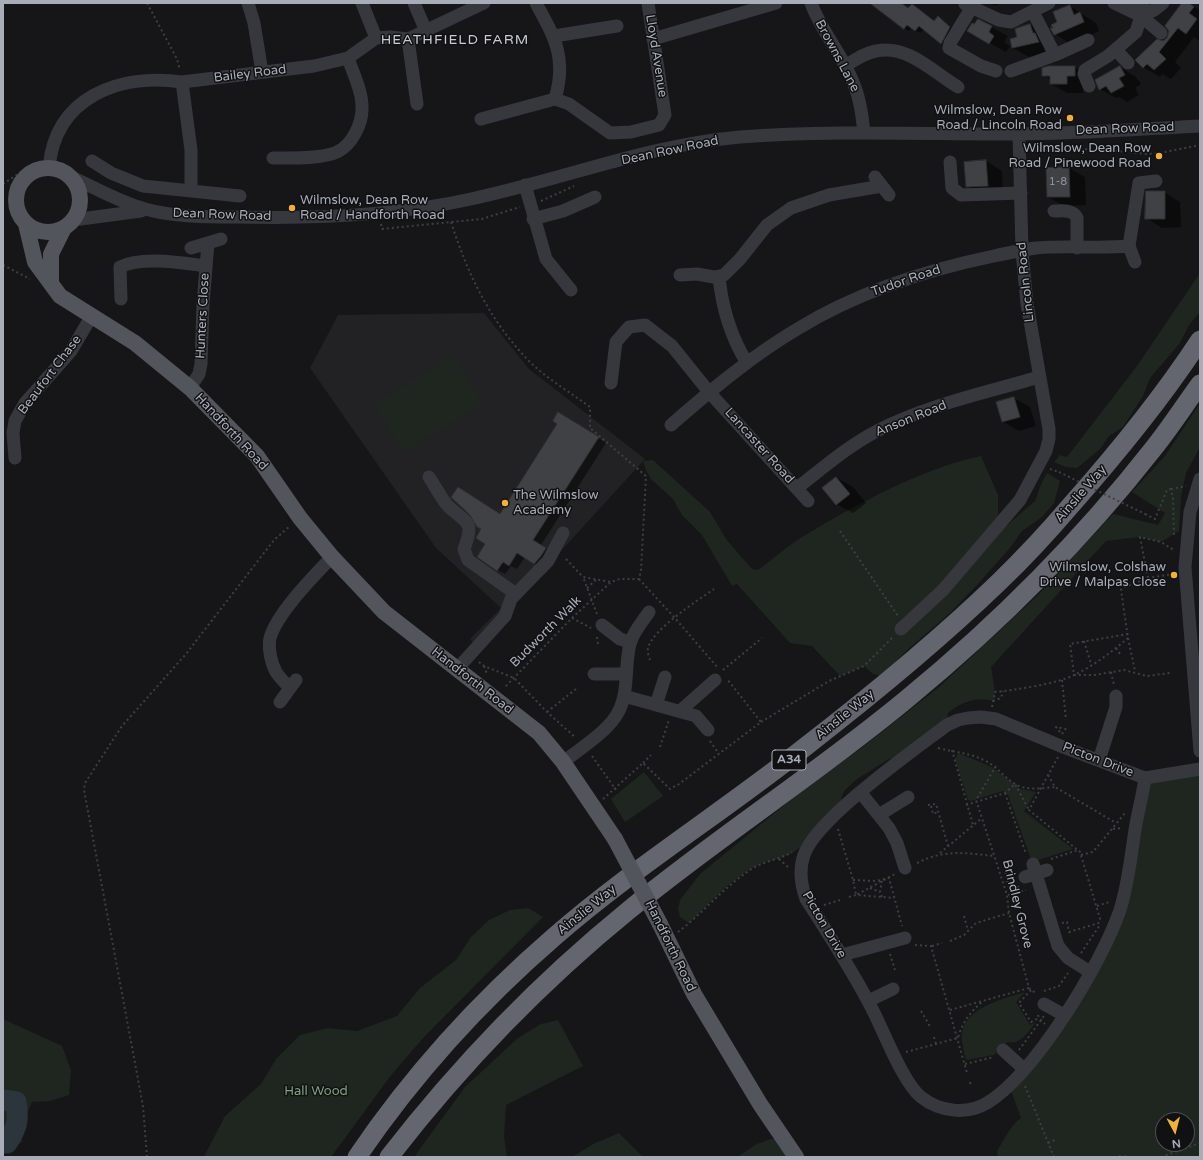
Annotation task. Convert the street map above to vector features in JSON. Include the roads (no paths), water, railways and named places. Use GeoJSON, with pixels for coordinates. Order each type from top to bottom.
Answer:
{"type":"FeatureCollection","features":[{"type":"Feature","properties":{"kind":"highway","name":"Ainslie Way"},"geometry":{"type":"LineString","coordinates":[[357,1157],[398,1100],[440,1050],[485,1002],[554,936],[626,879],[828,730],[890,680],[1000,581],[1045,535],[1094,479],[1166,389],[1200,340]]}},
{"type":"Feature","properties":{"kind":"highway","name":"Ainslie Way"},"geometry":{"type":"LineString","coordinates":[[389,1157],[420,1116],[495,1032],[539,988],[568,962],[630,909],[694,859],[907,699],[976,640],[1025,594],[1068,549],[1153,449],[1200,384]]}},
{"type":"Feature","properties":{"kind":"main road"},"geometry":{"type":"LineString","coordinates":[[3,190],[22,180],[28,174],[49,168],[64,172],[71,178],[79,192],[79,208],[51,254],[51,284]]}},
{"type":"Feature","properties":{"kind":"main road"},"geometry":{"type":"LineString","coordinates":[[22,180],[15,198],[23,220]]}},
{"type":"Feature","properties":{"kind":"main road"},"geometry":{"type":"LineString","coordinates":[[3,210],[42,232],[56,232],[68,224]]}},
{"type":"Feature","properties":{"kind":"main road","name":"Handforth Road"},"geometry":{"type":"LineString","coordinates":[[23,220],[35,262],[60,296],[91,317],[136,343],[190,388],[257,456],[300,518],[332,557],[384,612],[539,733],[563,762],[615,839],[660,924],[694,994],[760,1104],[796,1157]]}},
{"type":"Feature","properties":{"kind":"street"},"geometry":{"type":"LineString","coordinates":[[248,3],[254,23],[262,72]]}},
{"type":"Feature","properties":{"kind":"street"},"geometry":{"type":"LineString","coordinates":[[362,3],[376,38],[391,37],[408,39],[484,3]]}},
{"type":"Feature","properties":{"kind":"street"},"geometry":{"type":"LineString","coordinates":[[414,3],[426,31]]}},
{"type":"Feature","properties":{"kind":"street"},"geometry":{"type":"LineString","coordinates":[[481,118],[555,99],[559,88],[559,51],[554,36],[536,3]]}},
{"type":"Feature","properties":{"kind":"street","name":"Lloyd Avenue"},"geometry":{"type":"LineString","coordinates":[[555,99],[568,104],[610,133],[631,132],[659,126],[665,115],[648,3]]}},
{"type":"Feature","properties":{"kind":"street"},"geometry":{"type":"LineString","coordinates":[[653,39],[776,3]]}},
{"type":"Feature","properties":{"kind":"street","name":"Browns Lane"},"geometry":{"type":"LineString","coordinates":[[811,3],[815,16],[845,66],[859,98],[864,133]]}},
{"type":"Feature","properties":{"kind":"street"},"geometry":{"type":"LineString","coordinates":[[996,72],[953,52],[949,48],[968,5],[1005,22],[1012,22],[1049,3]]}},
{"type":"Feature","properties":{"kind":"street"},"geometry":{"type":"LineString","coordinates":[[1114,3],[1136,14],[1160,33]]}},
{"type":"Feature","properties":{"kind":"street"},"geometry":{"type":"LineString","coordinates":[[1089,86],[1084,74],[1085,70],[1116,50],[1136,32],[1136,14],[1143,3]]}},
{"type":"Feature","properties":{"kind":"street"},"geometry":{"type":"LineString","coordinates":[[1136,14],[1154,10],[1163,3]]}},
{"type":"Feature","properties":{"kind":"street"},"geometry":{"type":"LineString","coordinates":[[1033,12],[1055,56]]}},
{"type":"Feature","properties":{"kind":"street"},"geometry":{"type":"LineString","coordinates":[[554,36],[618,26]]}},
{"type":"Feature","properties":{"kind":"street","name":"Bailey Road"},"geometry":{"type":"LineString","coordinates":[[49,168],[53,144],[59,127],[71,112],[85,99],[110,88],[144,80],[161,79],[182,82],[314,66],[348,58],[376,38]]}},
{"type":"Feature","properties":{"kind":"street"},"geometry":{"type":"LineString","coordinates":[[408,39],[417,104]]}},
{"type":"Feature","properties":{"kind":"street"},"geometry":{"type":"LineString","coordinates":[[1011,71],[1055,56],[1088,40]]}},
{"type":"Feature","properties":{"kind":"street"},"geometry":{"type":"LineString","coordinates":[[845,66],[865,54],[888,49],[910,55],[958,87]]}},
{"type":"Feature","properties":{"kind":"street"},"geometry":{"type":"LineString","coordinates":[[1116,50],[1128,63]]}},
{"type":"Feature","properties":{"kind":"street"},"geometry":{"type":"LineString","coordinates":[[273,158],[316,157],[338,152],[352,138],[360,126],[362,108],[348,58]]}},
{"type":"Feature","properties":{"kind":"street"},"geometry":{"type":"LineString","coordinates":[[182,82],[191,150],[191,191]]}},
{"type":"Feature","properties":{"kind":"street","name":"Dean Row Road"},"geometry":{"type":"LineString","coordinates":[[71,178],[123,202],[147,210],[189,216],[265,218],[378,214],[471,199],[635,156],[697,143],[739,138],[864,133],[1019,134],[1200,126]]}},
{"type":"Feature","properties":{"kind":"street","name":"Lincoln Road"},"geometry":{"type":"LineString","coordinates":[[903,627],[943,590],[1020,500],[1046,451],[1049,439],[1027,304],[1022,250],[1019,134]]}},
{"type":"Feature","properties":{"kind":"street"},"geometry":{"type":"LineString","coordinates":[[92,161],[110,173],[143,186],[240,196]]}},
{"type":"Feature","properties":{"kind":"street"},"geometry":{"type":"LineString","coordinates":[[950,162],[952,188],[961,195],[1021,193]]}},
{"type":"Feature","properties":{"kind":"street"},"geometry":{"type":"LineString","coordinates":[[1135,262],[1130,246],[1139,183],[1144,181],[1156,181]]}},
{"type":"Feature","properties":{"kind":"street"},"geometry":{"type":"LineString","coordinates":[[525,185],[533,219],[546,259],[571,290]]}},
{"type":"Feature","properties":{"kind":"street"},"geometry":{"type":"LineString","coordinates":[[680,275],[697,274],[719,277],[724,275],[735,265],[767,224],[791,208],[829,195],[882,186]]}},
{"type":"Feature","properties":{"kind":"street"},"geometry":{"type":"LineString","coordinates":[[533,219],[563,211],[595,197]]}},
{"type":"Feature","properties":{"kind":"street","name":"Dean Row Road"},"geometry":{"type":"LineString","coordinates":[[68,224],[147,210]]}},
{"type":"Feature","properties":{"kind":"street"},"geometry":{"type":"LineString","coordinates":[[1054,211],[1070,211],[1075,213],[1077,218],[1077,248]]}},
{"type":"Feature","properties":{"kind":"street"},"geometry":{"type":"LineString","coordinates":[[191,248],[221,239]]}},
{"type":"Feature","properties":{"kind":"street","name":"Hunters Close"},"geometry":{"type":"LineString","coordinates":[[190,388],[199,374],[208,243]]}},
{"type":"Feature","properties":{"kind":"street","name":"Tudor Road"},"geometry":{"type":"LineString","coordinates":[[671,425],[709,392],[747,363],[798,328],[847,303],[937,269],[1022,250],[1048,248],[1105,249],[1130,246]]}},
{"type":"Feature","properties":{"kind":"street"},"geometry":{"type":"LineString","coordinates":[[121,299],[120,267],[129,263],[171,262],[206,266]]}},
{"type":"Feature","properties":{"kind":"street"},"geometry":{"type":"LineString","coordinates":[[719,277],[726,315],[737,345],[747,363]]}},
{"type":"Feature","properties":{"kind":"street","name":"Beaufort Chase"},"geometry":{"type":"LineString","coordinates":[[15,458],[13,433],[15,421],[25,403],[71,350],[91,317]]}},
{"type":"Feature","properties":{"kind":"street"},"geometry":{"type":"LineString","coordinates":[[610,383],[616,342],[629,327],[645,325],[672,346],[709,392]]}},
{"type":"Feature","properties":{"kind":"street","name":"Anson Road"},"geometry":{"type":"LineString","coordinates":[[797,488],[842,453],[876,431],[924,411],[1039,377]]}},
{"type":"Feature","properties":{"kind":"street","name":"Lancaster Road"},"geometry":{"type":"LineString","coordinates":[[709,392],[808,501]]}},
{"type":"Feature","properties":{"kind":"street"},"geometry":{"type":"LineString","coordinates":[[428,477],[448,506],[462,516],[469,526],[470,534],[464,549],[468,560],[516,594]]}},
{"type":"Feature","properties":{"kind":"street"},"geometry":{"type":"LineString","coordinates":[[1200,479],[1190,512],[1185,567],[1197,688],[1200,751]]}},
{"type":"Feature","properties":{"kind":"street"},"geometry":{"type":"LineString","coordinates":[[457,669],[505,616],[511,599],[548,561],[563,533]]}},
{"type":"Feature","properties":{"kind":"street"},"geometry":{"type":"LineString","coordinates":[[280,702],[293,684],[276,672],[270,657],[270,640],[275,625],[307,584],[332,557]]}},
{"type":"Feature","properties":{"kind":"street"},"geometry":{"type":"LineString","coordinates":[[563,762],[609,725],[617,715],[624,696],[630,642],[649,612]]}},
{"type":"Feature","properties":{"kind":"street"},"geometry":{"type":"LineString","coordinates":[[600,628],[620,639],[630,642]]}},
{"type":"Feature","properties":{"kind":"street"},"geometry":{"type":"LineString","coordinates":[[594,674],[626,674]]}},
{"type":"Feature","properties":{"kind":"street"},"geometry":{"type":"LineString","coordinates":[[676,710],[718,676]]}},
{"type":"Feature","properties":{"kind":"street"},"geometry":{"type":"LineString","coordinates":[[656,705],[665,677]]}},
{"type":"Feature","properties":{"kind":"street"},"geometry":{"type":"LineString","coordinates":[[624,696],[696,716],[708,730]]}},
{"type":"Feature","properties":{"kind":"street"},"geometry":{"type":"LineString","coordinates":[[1099,760],[1116,707],[1116,696]]}},
{"type":"Feature","properties":{"kind":"street","name":"Picton Drive"},"geometry":{"type":"LineString","coordinates":[[1145,778],[1124,898],[1110,935],[1064,1015],[1022,1072],[987,1103],[970,1109],[954,1110],[936,1106],[921,1097],[914,1090],[906,1077],[868,1001],[806,899],[802,888],[801,864],[808,846],[830,820],[861,793],[947,725],[958,720],[981,717],[1064,734],[1099,760],[1145,778],[1200,769]]}},
{"type":"Feature","properties":{"kind":"street"},"geometry":{"type":"LineString","coordinates":[[861,793],[894,836],[903,862]]}},
{"type":"Feature","properties":{"kind":"street"},"geometry":{"type":"LineString","coordinates":[[879,815],[908,797]]}},
{"type":"Feature","properties":{"kind":"street"},"geometry":{"type":"LineString","coordinates":[[1034,868],[1058,946],[1068,958],[1090,972]]}},
{"type":"Feature","properties":{"kind":"street"},"geometry":{"type":"LineString","coordinates":[[842,956],[901,939]]}},
{"type":"Feature","properties":{"kind":"street"},"geometry":{"type":"LineString","coordinates":[[868,1001],[893,989]]}},
{"type":"Feature","properties":{"kind":"street"},"geometry":{"type":"LineString","coordinates":[[1047,1006],[1064,1015]]}},
{"type":"Feature","properties":{"kind":"street"},"geometry":{"type":"LineString","coordinates":[[1005,1049],[1022,1072]]}},
{"type":"Feature","properties":{"kind":"waterway"},"geometry":{"type":"LineString","coordinates":[[3,1100],[16,1102],[17,1114],[13,1133],[7,1143],[3,1143]]}},
{"type":"Feature","properties":{"kind":"place","name":"Wilmslow, Dean Row Road / Lincoln Road"},"geometry":{"type":"Point","coordinates":[1070,118]}},
{"type":"Feature","properties":{"kind":"place","name":"Wilmslow, Dean Row Road / Pinewood Road"},"geometry":{"type":"Point","coordinates":[1159,156]}},
{"type":"Feature","properties":{"kind":"place","name":"Wilmslow, Dean Row Road / Handforth Road"},"geometry":{"type":"Point","coordinates":[292,208]}},
{"type":"Feature","properties":{"kind":"place","name":"The Wilmslow Academy"},"geometry":{"type":"Point","coordinates":[505,503]}},
{"type":"Feature","properties":{"kind":"place","name":"Wilmslow, Colshaw Drive / Malpas Close"},"geometry":{"type":"Point","coordinates":[1174,575]}},
{"type":"Feature","properties":{"kind":"district","name":"HEATHFIELD FARM"},"geometry":{"type":"Point","coordinates":[455,40]}},
{"type":"Feature","properties":{"kind":"park label","name":"Hall Wood"},"geometry":{"type":"Point","coordinates":[316,1092]}}]}
